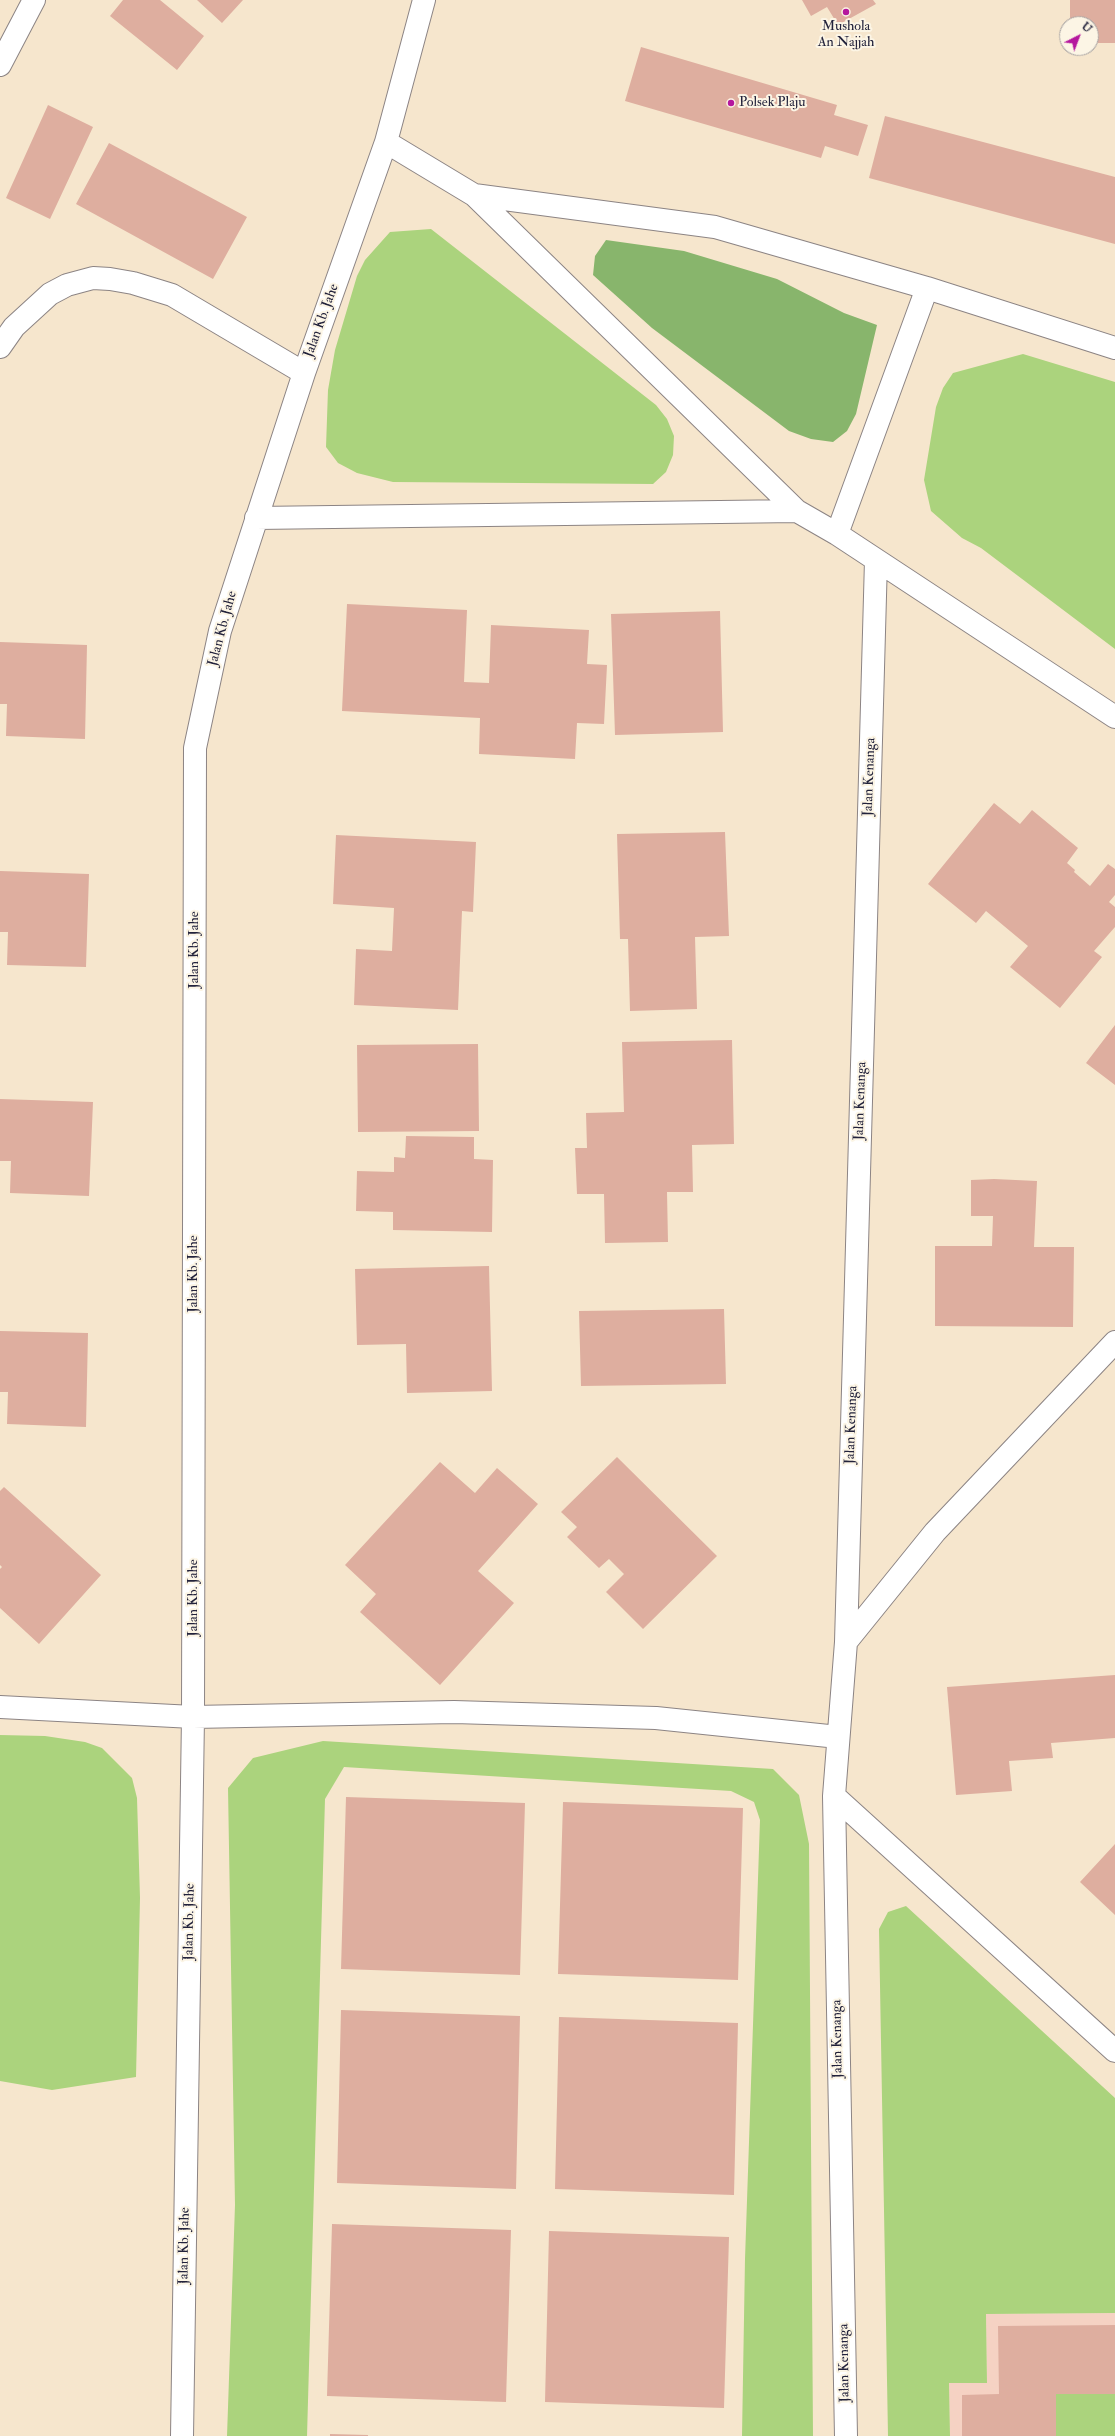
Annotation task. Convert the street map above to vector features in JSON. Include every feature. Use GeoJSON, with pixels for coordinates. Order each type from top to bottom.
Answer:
{"type":"FeatureCollection","features":[{"type":"Feature","properties":{"kind":"street"},"geometry":{"type":"LineString","coordinates":[[0,65],[34,0]]}},
{"type":"Feature","properties":{"kind":"street","name":"Jalan Kb. Jahe"},"geometry":{"type":"LineString","coordinates":[[182,2436],[193,1717],[195,748],[220,631],[304,373],[386,142],[424,0]]}},
{"type":"Feature","properties":{"kind":"street"},"geometry":{"type":"LineString","coordinates":[[386,142],[474,195],[797,511],[837,534],[1115,717]]}},
{"type":"Feature","properties":{"kind":"street"},"geometry":{"type":"LineString","coordinates":[[474,195],[715,227],[927,288],[1115,348]]}},
{"type":"Feature","properties":{"kind":"street"},"geometry":{"type":"LineString","coordinates":[[0,347],[14,327],[50,294],[67,285],[93,278],[110,279],[133,283],[172,295],[304,373]]}},
{"type":"Feature","properties":{"kind":"street"},"geometry":{"type":"LineString","coordinates":[[837,534],[927,288]]}},
{"type":"Feature","properties":{"kind":"street"},"geometry":{"type":"LineString","coordinates":[[256,518],[797,511]]}},
{"type":"Feature","properties":{"kind":"street","name":"Jalan Kenanga"},"geometry":{"type":"LineString","coordinates":[[846,2436],[834,1796],[846,1642],[876,560]]}},
{"type":"Feature","properties":{"kind":"street"},"geometry":{"type":"LineString","coordinates":[[846,1642],[935,1532],[1112,1353]]}},
{"type":"Feature","properties":{"kind":"street"},"geometry":{"type":"LineString","coordinates":[[0,1707],[193,1717],[454,1712],[656,1718],[838,1737]]}},
{"type":"Feature","properties":{"kind":"street"},"geometry":{"type":"LineString","coordinates":[[834,1796],[1115,2051]]}},
{"type":"Feature","properties":{"kind":"shaded area"},"geometry":{"type":"Polygon","coordinates":[[[1115,2313],[1115,2436],[950,2436],[949,2383],[987,2382],[986,2314],[1115,2313]]]}},
{"type":"Feature","properties":{"kind":"green space"},"geometry":{"type":"Polygon","coordinates":[[[431,229],[656,405],[667,419],[674,436],[673,455],[666,472],[653,484],[393,482],[357,473],[338,463],[326,447],[328,390],[335,350],[357,276],[365,260],[390,232],[431,229]]]}},
{"type":"Feature","properties":{"kind":"green space"},"geometry":{"type":"Polygon","coordinates":[[[606,240],[684,251],[777,279],[844,313],[877,325],[856,414],[847,431],[833,442],[811,439],[789,431],[652,328],[593,275],[595,256],[606,240]]]}},
{"type":"Feature","properties":{"kind":"green space"},"geometry":{"type":"Polygon","coordinates":[[[1023,354],[1115,382],[1115,649],[981,548],[962,538],[931,511],[924,480],[936,407],[943,388],[953,373],[1023,354]]]}},
{"type":"Feature","properties":{"kind":"green space"},"geometry":{"type":"Polygon","coordinates":[[[0,1735],[45,1736],[85,1742],[102,1748],[132,1778],[137,1798],[140,1898],[136,2077],[52,2090],[0,2081],[0,1735]]]}},
{"type":"Feature","properties":{"kind":"green space"},"geometry":{"type":"Polygon","coordinates":[[[323,1741],[773,1769],[799,1795],[809,1844],[813,2436],[742,2436],[745,2259],[760,1820],[754,1802],[731,1791],[344,1767],[325,1799],[307,2436],[227,2436],[235,2205],[228,1788],[253,1758],[323,1741]]]}},
{"type":"Feature","properties":{"kind":"green space"},"geometry":{"type":"Polygon","coordinates":[[[906,1906],[1115,2098],[1115,2313],[986,2314],[987,2383],[949,2383],[950,2436],[888,2436],[879,1929],[888,1912],[906,1906]]]}},
{"type":"Feature","properties":{"kind":"green space"},"geometry":{"type":"Polygon","coordinates":[[[1056,2394],[1115,2394],[1115,2436],[1056,2436],[1056,2394]]]}},
{"type":"Feature","properties":{"kind":"building"},"geometry":{"type":"Polygon","coordinates":[[[123,0],[160,0],[204,36],[177,70],[110,16],[123,0]]]}},
{"type":"Feature","properties":{"kind":"building"},"geometry":{"type":"Polygon","coordinates":[[[197,0],[243,0],[222,23],[197,0]]]}},
{"type":"Feature","properties":{"kind":"building","name":"Mushola An Najjah"},"geometry":{"type":"Polygon","coordinates":[[[802,0],[873,0],[876,4],[838,25],[827,7],[811,16],[802,0]]]}},
{"type":"Feature","properties":{"kind":"building"},"geometry":{"type":"Polygon","coordinates":[[[1070,0],[1115,0],[1115,43],[1099,43],[1099,16],[1070,16],[1070,0]]]}},
{"type":"Feature","properties":{"kind":"building","name":"Polsek Plaju"},"geometry":{"type":"Polygon","coordinates":[[[641,47],[837,105],[834,115],[868,125],[858,156],[825,146],[821,158],[625,101],[641,47]]]}},
{"type":"Feature","properties":{"kind":"building"},"geometry":{"type":"Polygon","coordinates":[[[48,105],[93,127],[50,219],[6,198],[48,105]]]}},
{"type":"Feature","properties":{"kind":"building"},"geometry":{"type":"Polygon","coordinates":[[[885,116],[1115,177],[1115,244],[869,178],[885,116]]]}},
{"type":"Feature","properties":{"kind":"building"},"geometry":{"type":"Polygon","coordinates":[[[109,143],[247,217],[213,279],[76,204],[109,143]]]}},
{"type":"Feature","properties":{"kind":"building"},"geometry":{"type":"Polygon","coordinates":[[[347,604],[467,610],[464,682],[489,683],[491,625],[589,630],[587,664],[607,665],[604,724],[577,723],[575,759],[479,754],[480,718],[342,711],[347,604]]]}},
{"type":"Feature","properties":{"kind":"building"},"geometry":{"type":"Polygon","coordinates":[[[720,611],[723,732],[615,735],[611,614],[720,611]]]}},
{"type":"Feature","properties":{"kind":"building"},"geometry":{"type":"Polygon","coordinates":[[[0,642],[87,645],[85,739],[6,736],[7,704],[0,704],[0,642]]]}},
{"type":"Feature","properties":{"kind":"building"},"geometry":{"type":"Polygon","coordinates":[[[994,803],[1020,824],[1032,810],[1078,848],[1067,863],[1075,870],[1074,872],[1090,886],[1108,864],[1115,869],[1115,895],[1109,902],[1115,907],[1115,927],[1094,951],[1102,957],[1060,1008],[1010,967],[1028,946],[986,911],[976,923],[928,884],[994,803]]]}},
{"type":"Feature","properties":{"kind":"building"},"geometry":{"type":"Polygon","coordinates":[[[725,832],[729,936],[695,937],[697,1009],[630,1011],[628,939],[620,939],[617,834],[725,832]]]}},
{"type":"Feature","properties":{"kind":"building"},"geometry":{"type":"Polygon","coordinates":[[[336,835],[476,842],[473,912],[462,911],[458,1010],[354,1005],[356,949],[392,951],[394,908],[333,904],[336,835]]]}},
{"type":"Feature","properties":{"kind":"building"},"geometry":{"type":"Polygon","coordinates":[[[0,871],[89,874],[86,967],[7,965],[8,932],[0,932],[0,871]]]}},
{"type":"Feature","properties":{"kind":"building"},"geometry":{"type":"Polygon","coordinates":[[[1115,1025],[1115,1085],[1086,1063],[1115,1025]]]}},
{"type":"Feature","properties":{"kind":"building"},"geometry":{"type":"Polygon","coordinates":[[[732,1040],[734,1144],[692,1145],[693,1192],[667,1192],[668,1242],[605,1243],[604,1194],[577,1194],[575,1148],[587,1148],[586,1113],[624,1112],[622,1042],[732,1040]]]}},
{"type":"Feature","properties":{"kind":"building"},"geometry":{"type":"Polygon","coordinates":[[[478,1044],[479,1131],[358,1132],[357,1045],[478,1044]]]}},
{"type":"Feature","properties":{"kind":"building"},"geometry":{"type":"Polygon","coordinates":[[[0,1099],[93,1102],[89,1196],[10,1193],[11,1161],[0,1161],[0,1099]]]}},
{"type":"Feature","properties":{"kind":"building"},"geometry":{"type":"Polygon","coordinates":[[[406,1136],[474,1137],[474,1159],[493,1160],[492,1232],[393,1230],[393,1212],[356,1211],[357,1171],[394,1172],[394,1157],[405,1158],[406,1136]]]}},
{"type":"Feature","properties":{"kind":"building"},"geometry":{"type":"Polygon","coordinates":[[[994,1179],[1037,1181],[1034,1247],[1074,1247],[1073,1327],[935,1326],[935,1246],[992,1246],[993,1216],[971,1216],[971,1180],[994,1179]]]}},
{"type":"Feature","properties":{"kind":"building"},"geometry":{"type":"Polygon","coordinates":[[[489,1266],[492,1391],[407,1393],[406,1344],[357,1345],[355,1269],[489,1266]]]}},
{"type":"Feature","properties":{"kind":"building"},"geometry":{"type":"Polygon","coordinates":[[[724,1309],[726,1384],[581,1386],[579,1311],[724,1309]]]}},
{"type":"Feature","properties":{"kind":"building"},"geometry":{"type":"Polygon","coordinates":[[[0,1331],[88,1333],[86,1427],[7,1424],[8,1392],[0,1392],[0,1331]]]}},
{"type":"Feature","properties":{"kind":"building"},"geometry":{"type":"Polygon","coordinates":[[[617,1457],[717,1556],[643,1629],[606,1592],[624,1574],[609,1559],[599,1568],[567,1537],[577,1527],[561,1512],[617,1457]]]}},
{"type":"Feature","properties":{"kind":"building"},"geometry":{"type":"Polygon","coordinates":[[[440,1462],[475,1493],[497,1468],[538,1504],[478,1571],[514,1603],[440,1685],[360,1612],[376,1594],[345,1565],[440,1462]]]}},
{"type":"Feature","properties":{"kind":"building"},"geometry":{"type":"Polygon","coordinates":[[[4,1487],[101,1575],[39,1644],[0,1608],[0,1569],[2,1567],[0,1565],[0,1491],[4,1487]]]}},
{"type":"Feature","properties":{"kind":"building"},"geometry":{"type":"Polygon","coordinates":[[[1115,1675],[1115,1738],[1051,1743],[1053,1758],[1009,1761],[1012,1791],[956,1795],[947,1687],[1115,1675]]]}},
{"type":"Feature","properties":{"kind":"building"},"geometry":{"type":"Polygon","coordinates":[[[346,1797],[525,1803],[520,1975],[341,1969],[346,1797]]]}},
{"type":"Feature","properties":{"kind":"building"},"geometry":{"type":"Polygon","coordinates":[[[563,1802],[743,1808],[738,1980],[558,1974],[563,1802]]]}},
{"type":"Feature","properties":{"kind":"building"},"geometry":{"type":"Polygon","coordinates":[[[1115,1844],[1115,1915],[1080,1882],[1115,1844]]]}},
{"type":"Feature","properties":{"kind":"building"},"geometry":{"type":"Polygon","coordinates":[[[341,2010],[520,2016],[516,2189],[337,2183],[341,2010]]]}},
{"type":"Feature","properties":{"kind":"building"},"geometry":{"type":"Polygon","coordinates":[[[559,2017],[738,2023],[734,2195],[555,2189],[559,2017]]]}},
{"type":"Feature","properties":{"kind":"building"},"geometry":{"type":"Polygon","coordinates":[[[332,2224],[511,2230],[506,2402],[327,2396],[332,2224]]]}},
{"type":"Feature","properties":{"kind":"building"},"geometry":{"type":"Polygon","coordinates":[[[549,2231],[729,2237],[724,2408],[545,2402],[549,2231]]]}},
{"type":"Feature","properties":{"kind":"building"},"geometry":{"type":"Polygon","coordinates":[[[1115,2325],[1115,2394],[1056,2394],[1056,2436],[962,2436],[962,2395],[999,2394],[998,2326],[1115,2325]]]}},
{"type":"Feature","properties":{"kind":"building"},"geometry":{"type":"Polygon","coordinates":[[[330,2434],[368,2435],[368,2436],[330,2436],[330,2434]]]}},
{"type":"Feature","properties":{"kind":"place","name":"Mushola An Najjah"},"geometry":{"type":"Point","coordinates":[846,12]}},
{"type":"Feature","properties":{"kind":"place","name":"Polsek Plaju"},"geometry":{"type":"Point","coordinates":[731,103]}}]}
